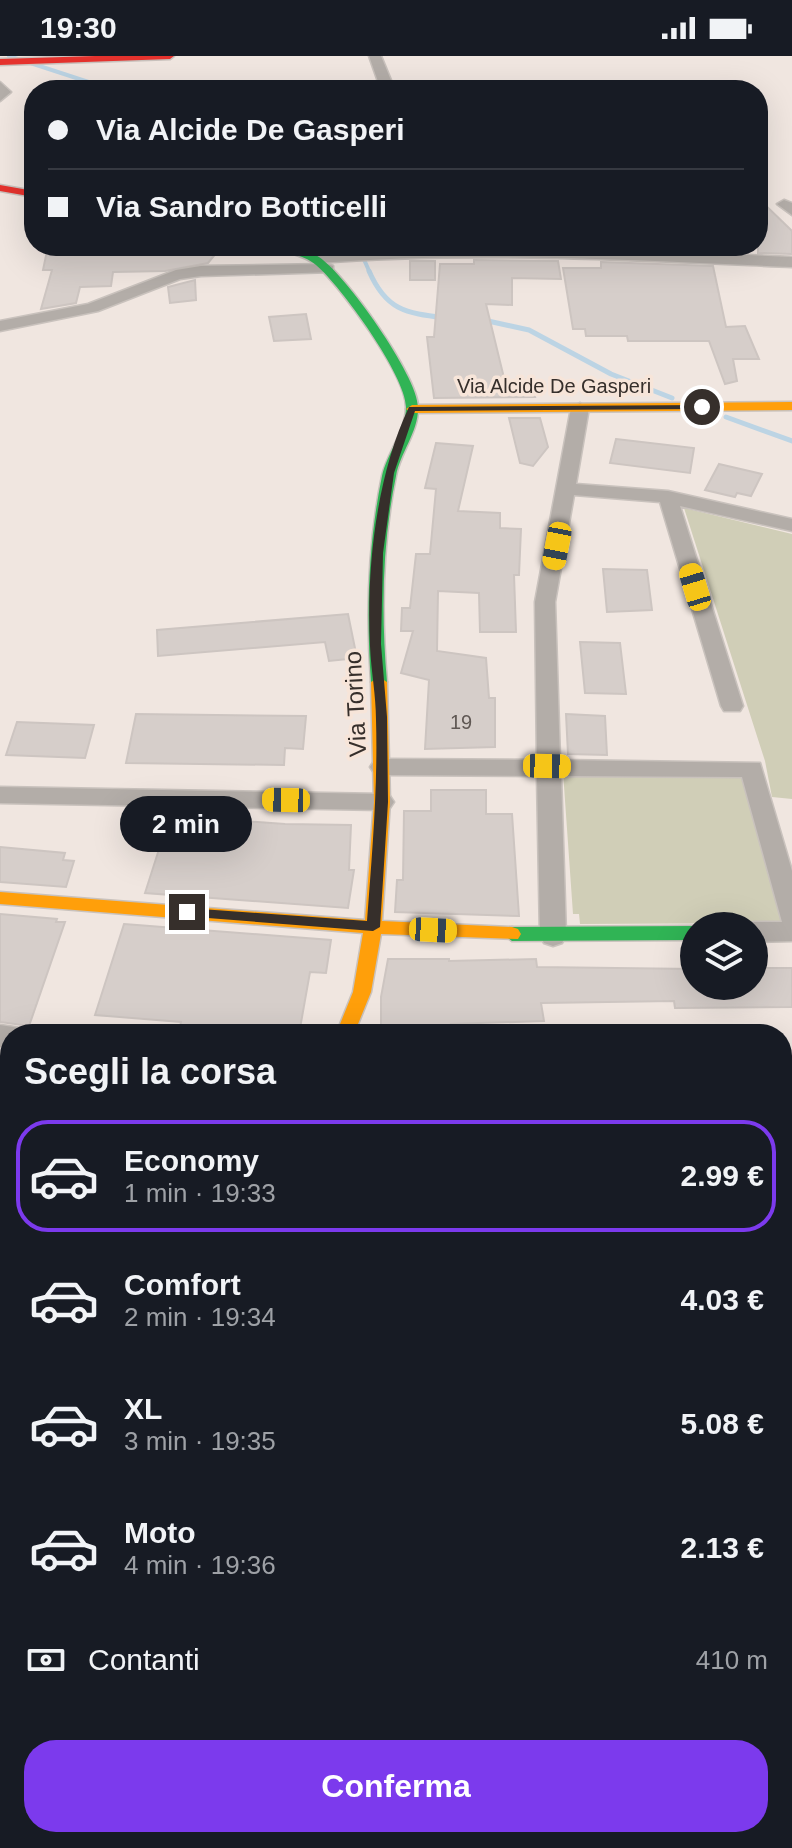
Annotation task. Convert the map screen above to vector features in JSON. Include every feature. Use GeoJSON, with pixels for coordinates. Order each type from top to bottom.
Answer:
{"type":"FeatureCollection","features":[{"type":"Feature","properties":{"kind":"street"},"geometry":{"type":"LineString","coordinates":[[0,62],[170,56]]}},
{"type":"Feature","properties":{"kind":"street"},"geometry":{"type":"LineString","coordinates":[[375,56],[384,80]]}},
{"type":"Feature","properties":{"kind":"street"},"geometry":{"type":"LineString","coordinates":[[0,86],[4,92],[0,97]]}},
{"type":"Feature","properties":{"kind":"street"},"geometry":{"type":"LineString","coordinates":[[0,188],[24,192]]}},
{"type":"Feature","properties":{"kind":"street"},"geometry":{"type":"LineString","coordinates":[[276,270],[292,262],[292,256]]}},
{"type":"Feature","properties":{"kind":"street"},"geometry":{"type":"LineString","coordinates":[[303,256],[322,264],[390,355],[411,394],[412,409]]}},
{"type":"Feature","properties":{"kind":"street"},"geometry":{"type":"LineString","coordinates":[[0,326],[92,308],[176,275],[201,271],[276,270],[322,264],[344,256]]}},
{"type":"Feature","properties":{"kind":"street"},"geometry":{"type":"LineString","coordinates":[[653,256],[792,262]]}},
{"type":"Feature","properties":{"kind":"street","name":"Via Alcide De Gasperi"},"geometry":{"type":"LineString","coordinates":[[412,409],[792,406]]}},
{"type":"Feature","properties":{"kind":"street"},"geometry":{"type":"LineString","coordinates":[[553,936],[545,602],[568,489],[580,408]]}},
{"type":"Feature","properties":{"kind":"street","name":"Via Torino"},"geometry":{"type":"LineString","coordinates":[[349,1024],[362,992],[373,927],[382,802],[382,717],[375,644],[378,553],[389,473],[412,409]]}},
{"type":"Feature","properties":{"kind":"street"},"geometry":{"type":"LineString","coordinates":[[568,489],[668,497],[792,525]]}},
{"type":"Feature","properties":{"kind":"street"},"geometry":{"type":"LineString","coordinates":[[668,497],[732,706]]}},
{"type":"Feature","properties":{"kind":"street"},"geometry":{"type":"LineString","coordinates":[[382,767],[752,769],[792,917]]}},
{"type":"Feature","properties":{"kind":"street"},"geometry":{"type":"LineString","coordinates":[[0,795],[382,802]]}},
{"type":"Feature","properties":{"kind":"street"},"geometry":{"type":"LineString","coordinates":[[0,898],[373,927],[553,936],[680,933]]}},
{"type":"Feature","properties":{"kind":"street"},"geometry":{"type":"LineString","coordinates":[[768,932],[792,931]]}},
{"type":"Feature","properties":{"kind":"shaded area"},"geometry":{"type":"Polygon","coordinates":[[[684,508],[792,534],[792,799],[772,797],[765,761],[684,508]]]}},
{"type":"Feature","properties":{"kind":"shaded area"},"geometry":{"type":"Polygon","coordinates":[[[563,772],[748,773],[783,923],[768,923],[768,912],[680,912],[680,924],[580,924],[579,914],[573,914],[563,772]]]}},
{"type":"Feature","properties":{"kind":"building"},"geometry":{"type":"Polygon","coordinates":[[[768,208],[792,231],[792,254],[768,253],[768,208]]]}},
{"type":"Feature","properties":{"kind":"building"},"geometry":{"type":"Polygon","coordinates":[[[46,256],[214,256],[208,263],[165,271],[113,272],[111,286],[80,287],[76,303],[41,309],[52,270],[43,270],[46,256]]]}},
{"type":"Feature","properties":{"kind":"building"},"geometry":{"type":"Polygon","coordinates":[[[474,260],[558,261],[561,279],[512,278],[512,305],[486,304],[505,382],[530,381],[535,397],[434,398],[427,337],[434,337],[440,264],[474,264],[474,260]]]}},
{"type":"Feature","properties":{"kind":"building"},"geometry":{"type":"Polygon","coordinates":[[[410,261],[435,261],[435,280],[410,280],[410,261]]]}},
{"type":"Feature","properties":{"kind":"building"},"geometry":{"type":"Polygon","coordinates":[[[601,262],[713,266],[726,327],[745,326],[759,359],[733,359],[737,381],[725,384],[709,341],[628,341],[627,336],[586,336],[585,329],[573,329],[563,268],[601,268],[601,262]]]}},
{"type":"Feature","properties":{"kind":"building"},"geometry":{"type":"Polygon","coordinates":[[[195,280],[196,300],[170,303],[168,287],[195,280]]]}},
{"type":"Feature","properties":{"kind":"building"},"geometry":{"type":"Polygon","coordinates":[[[306,314],[311,339],[274,341],[269,317],[306,314]]]}},
{"type":"Feature","properties":{"kind":"building"},"geometry":{"type":"Polygon","coordinates":[[[509,418],[540,418],[548,447],[533,466],[520,463],[509,418]]]}},
{"type":"Feature","properties":{"kind":"building"},"geometry":{"type":"Polygon","coordinates":[[[616,439],[694,448],[690,473],[610,463],[616,439]]]}},
{"type":"Feature","properties":{"kind":"building"},"geometry":{"type":"Polygon","coordinates":[[[436,443],[473,446],[458,511],[500,513],[500,528],[521,529],[519,575],[514,575],[516,632],[480,632],[479,593],[438,591],[437,651],[486,658],[489,698],[495,698],[495,747],[425,749],[429,680],[401,673],[413,631],[401,631],[402,608],[410,608],[416,554],[430,554],[436,489],[425,488],[436,443]]]}},
{"type":"Feature","properties":{"kind":"building"},"geometry":{"type":"Polygon","coordinates":[[[719,464],[762,474],[751,496],[737,493],[735,497],[705,490],[719,464]]]}},
{"type":"Feature","properties":{"kind":"building"},"geometry":{"type":"Polygon","coordinates":[[[603,569],[647,570],[652,610],[607,612],[603,569]]]}},
{"type":"Feature","properties":{"kind":"building"},"geometry":{"type":"Polygon","coordinates":[[[348,614],[357,658],[329,661],[325,642],[158,656],[157,630],[348,614]]]}},
{"type":"Feature","properties":{"kind":"building"},"geometry":{"type":"Polygon","coordinates":[[[580,642],[620,643],[626,694],[585,693],[580,642]]]}},
{"type":"Feature","properties":{"kind":"building"},"geometry":{"type":"Polygon","coordinates":[[[136,714],[306,716],[303,749],[285,748],[284,765],[126,763],[136,714]]]}},
{"type":"Feature","properties":{"kind":"building"},"geometry":{"type":"Polygon","coordinates":[[[566,714],[605,716],[607,755],[568,754],[566,714]]]}},
{"type":"Feature","properties":{"kind":"building"},"geometry":{"type":"Polygon","coordinates":[[[17,722],[94,725],[85,758],[6,755],[17,722]]]}},
{"type":"Feature","properties":{"kind":"building"},"geometry":{"type":"Polygon","coordinates":[[[431,790],[486,790],[486,814],[512,814],[519,916],[395,912],[397,880],[403,880],[404,811],[431,811],[431,790]]]}},
{"type":"Feature","properties":{"kind":"building"},"geometry":{"type":"Polygon","coordinates":[[[159,815],[285,824],[351,825],[349,870],[354,870],[348,908],[145,893],[161,843],[150,842],[159,815]]]}},
{"type":"Feature","properties":{"kind":"building"},"geometry":{"type":"Polygon","coordinates":[[[0,847],[65,853],[63,860],[74,861],[66,887],[0,882],[0,847]]]}},
{"type":"Feature","properties":{"kind":"building"},"geometry":{"type":"Polygon","coordinates":[[[0,914],[65,922],[30,1024],[0,1022],[0,914]]]}},
{"type":"Feature","properties":{"kind":"building"},"geometry":{"type":"Polygon","coordinates":[[[124,924],[331,940],[326,973],[310,972],[301,1024],[181,1024],[95,1015],[124,924]]]}},
{"type":"Feature","properties":{"kind":"building"},"geometry":{"type":"Polygon","coordinates":[[[388,959],[536,959],[537,967],[680,969],[680,1000],[768,1000],[768,968],[792,968],[792,1007],[675,1008],[674,1001],[541,1003],[544,1021],[381,1024],[381,997],[388,959]]]}},
{"type":"Feature","properties":{"kind":"waterway"},"geometry":{"type":"LineString","coordinates":[[9,56],[82,80]]}},
{"type":"Feature","properties":{"kind":"waterway"},"geometry":{"type":"LineString","coordinates":[[362,256],[370,272]]}},
{"type":"Feature","properties":{"kind":"waterway"},"geometry":{"type":"LineString","coordinates":[[370,272],[382,294],[398,307],[445,318]]}},
{"type":"Feature","properties":{"kind":"waterway"},"geometry":{"type":"LineString","coordinates":[[479,319],[529,330],[611,374],[672,398]]}},
{"type":"Feature","properties":{"kind":"waterway"},"geometry":{"type":"LineString","coordinates":[[726,417],[792,441]]}},
{"type":"Feature","properties":{"kind":"traffic: fast"},"geometry":{"type":"LineString","coordinates":[[310,256],[332,274],[376,333],[410,394],[411,416],[391,467],[381,527],[376,579],[379,682]]}},
{"type":"Feature","properties":{"kind":"traffic: fast"},"geometry":{"type":"LineString","coordinates":[[512,934],[680,933]]}},
{"type":"Feature","properties":{"kind":"traffic: slow"},"geometry":{"type":"LineString","coordinates":[[412,409],[792,406]]}},
{"type":"Feature","properties":{"kind":"traffic: slow"},"geometry":{"type":"LineString","coordinates":[[349,1024],[362,992],[373,927],[382,802],[379,682]]}},
{"type":"Feature","properties":{"kind":"traffic: slow"},"geometry":{"type":"LineString","coordinates":[[0,898],[373,927],[512,934]]}},
{"type":"Feature","properties":{"kind":"traffic: jam"},"geometry":{"type":"LineString","coordinates":[[0,62],[170,56]]}},
{"type":"Feature","properties":{"kind":"traffic: jam"},"geometry":{"type":"LineString","coordinates":[[0,188],[24,192]]}},
{"type":"Feature","properties":{"kind":"route"},"geometry":{"type":"LineString","coordinates":[[187,912],[373,927],[382,802],[382,717],[375,644],[378,553],[389,473],[412,409],[702,407]]}}]}
